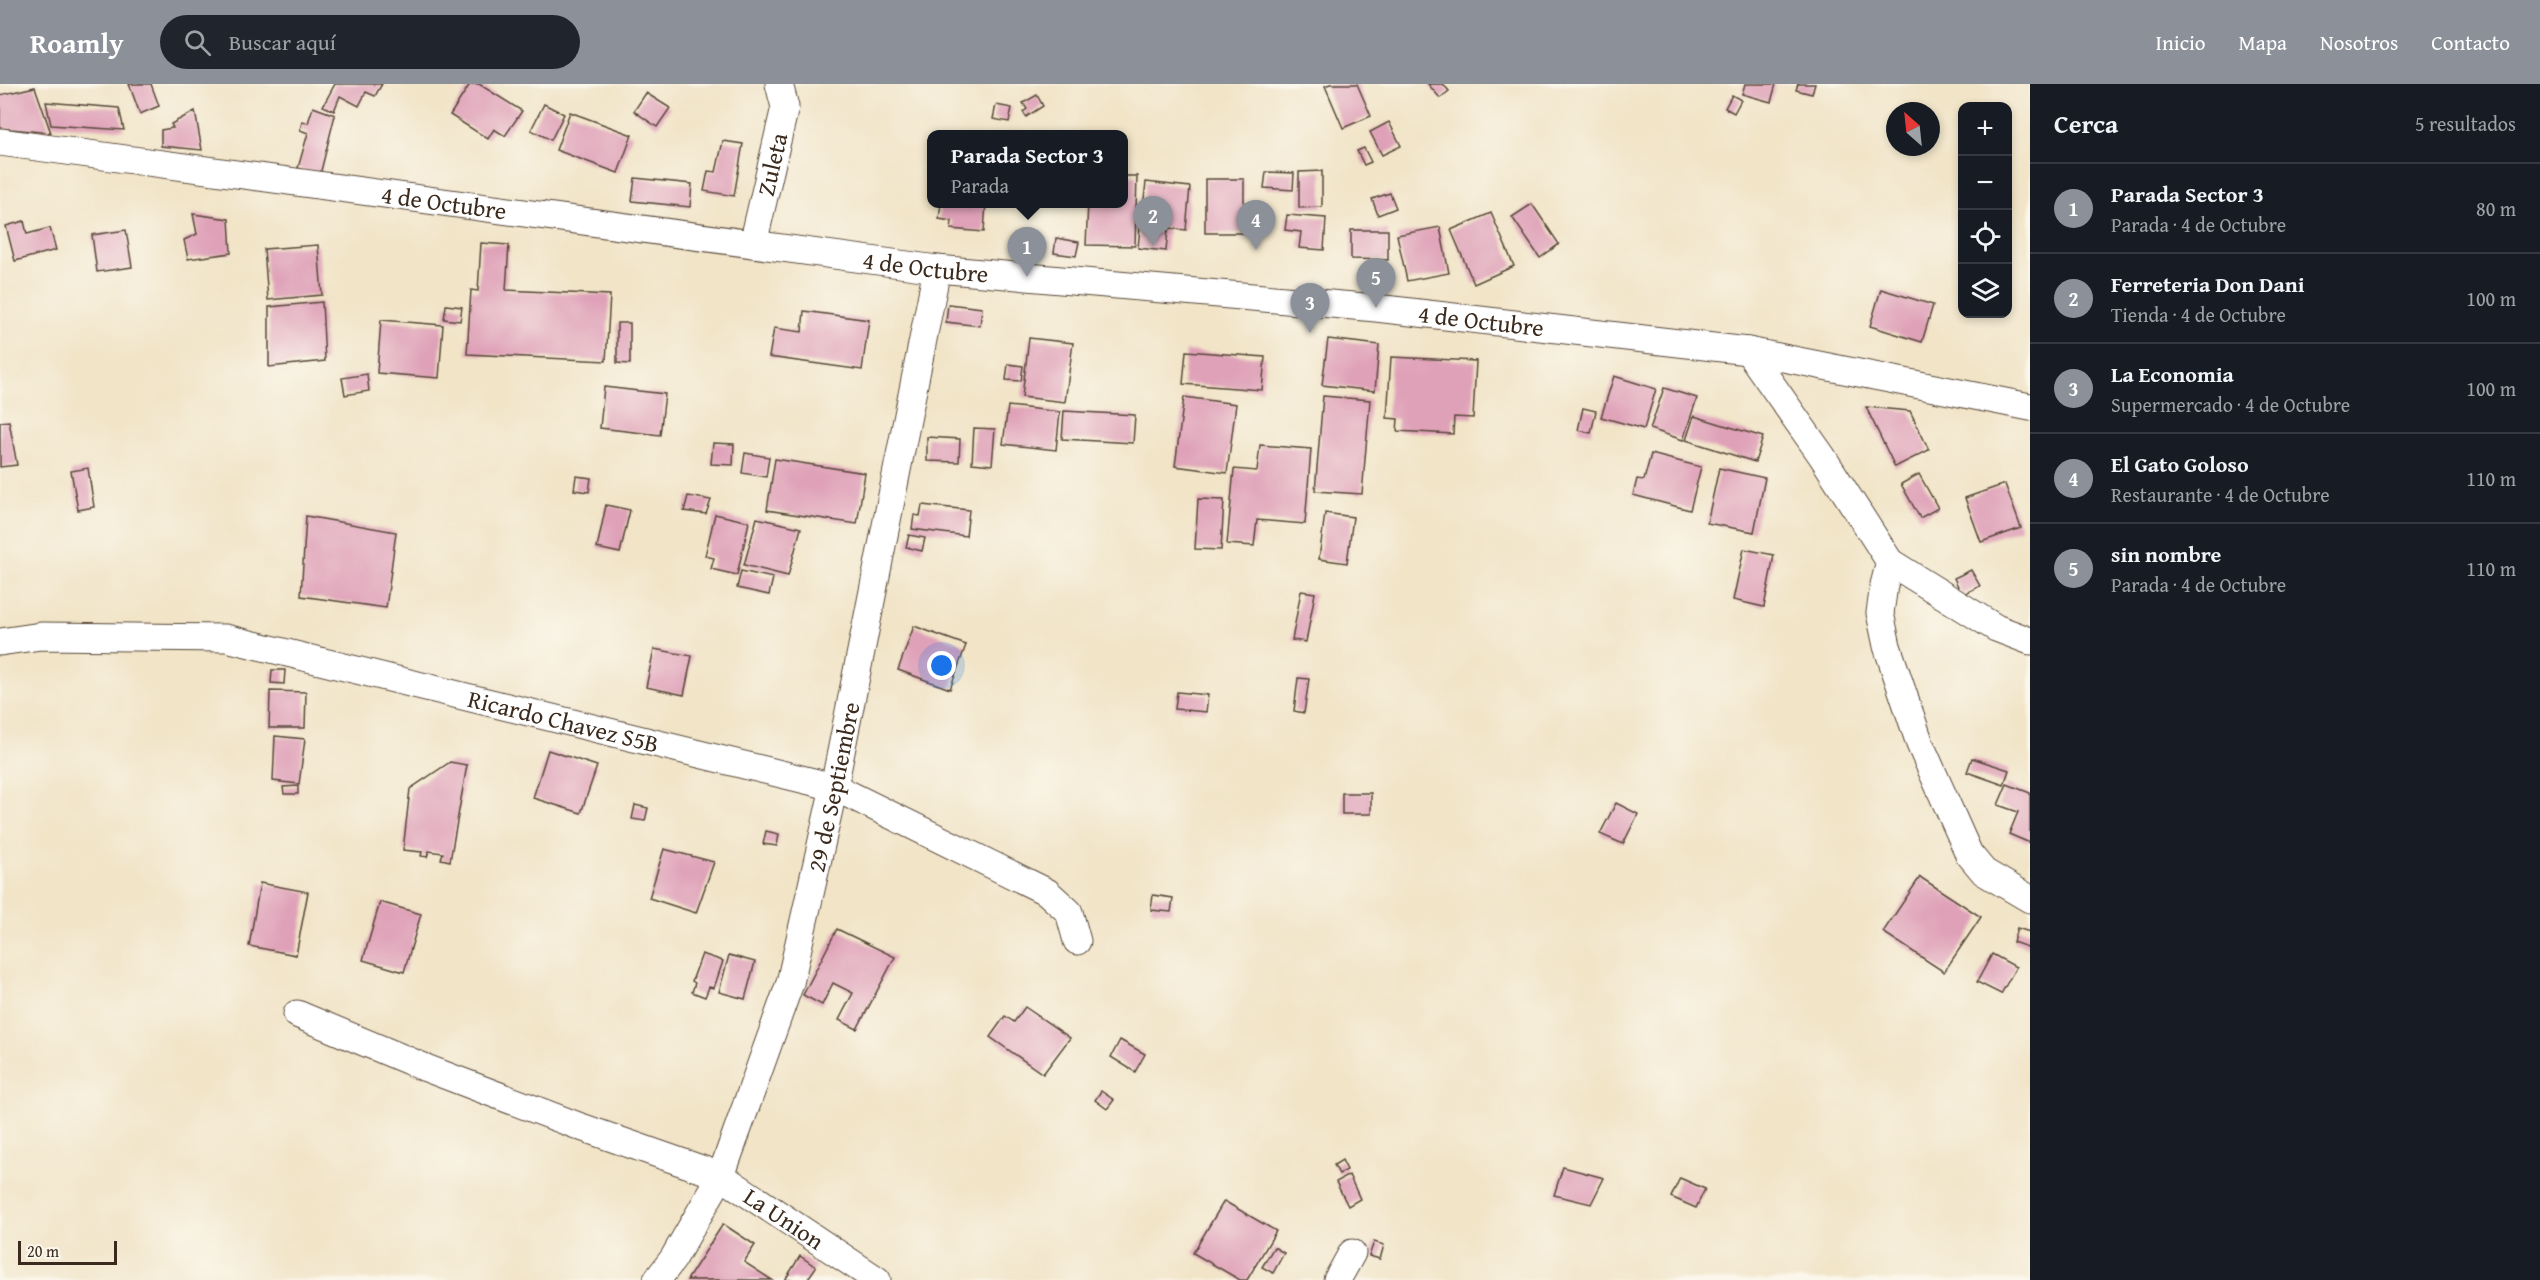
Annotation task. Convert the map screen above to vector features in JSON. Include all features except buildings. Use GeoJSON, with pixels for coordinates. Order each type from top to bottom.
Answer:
{"type":"FeatureCollection","features":[{"type":"Feature","properties":{"kind":"street","name":"Zuleta"},"geometry":{"type":"LineString","coordinates":[[753,244],[785,107],[779,84]]}},
{"type":"Feature","properties":{"kind":"street","name":"4 de Octubre"},"geometry":{"type":"LineString","coordinates":[[0,142],[937,269],[1376,308],[1748,351],[2030,408]]}},
{"type":"Feature","properties":{"kind":"street","name":"29 de Septiembre"},"geometry":{"type":"LineString","coordinates":[[657,1280],[673,1259],[721,1176],[790,983],[834,787],[937,269]]}},
{"type":"Feature","properties":{"kind":"street"},"geometry":{"type":"LineString","coordinates":[[1748,351],[1822,456],[1890,562],[1996,628],[2030,640]]}},
{"type":"Feature","properties":{"kind":"street"},"geometry":{"type":"LineString","coordinates":[[1890,562],[1880,613],[1887,646],[1923,753],[1969,854],[1984,872],[2030,899]]}},
{"type":"Feature","properties":{"kind":"street","name":"Ricardo Chavez S5B"},"geometry":{"type":"LineString","coordinates":[[0,642],[41,636],[226,638],[834,787],[1047,891],[1069,912],[1077,941]]}},
{"type":"Feature","properties":{"kind":"street","name":"La Union"},"geometry":{"type":"LineString","coordinates":[[297,1014],[426,1068],[721,1176],[877,1280]]}},
{"type":"Feature","properties":{"kind":"street"},"geometry":{"type":"LineString","coordinates":[[1337,1280],[1352,1252]]}},
{"type":"Feature","properties":{"kind":"place","name":"Ferreteria Don Dani"},"geometry":{"type":"Point","coordinates":[1153,246]}},
{"type":"Feature","properties":{"kind":"place","name":"El Gato Goloso"},"geometry":{"type":"Point","coordinates":[1256,250]}},
{"type":"Feature","properties":{"kind":"place","name":"Parada Sector 3"},"geometry":{"type":"Point","coordinates":[1027,277]}},
{"type":"Feature","properties":{"kind":"place","name":"sin nombre"},"geometry":{"type":"Point","coordinates":[1376,308]}},
{"type":"Feature","properties":{"kind":"place","name":"La Economia"},"geometry":{"type":"Point","coordinates":[1310,333]}}]}
